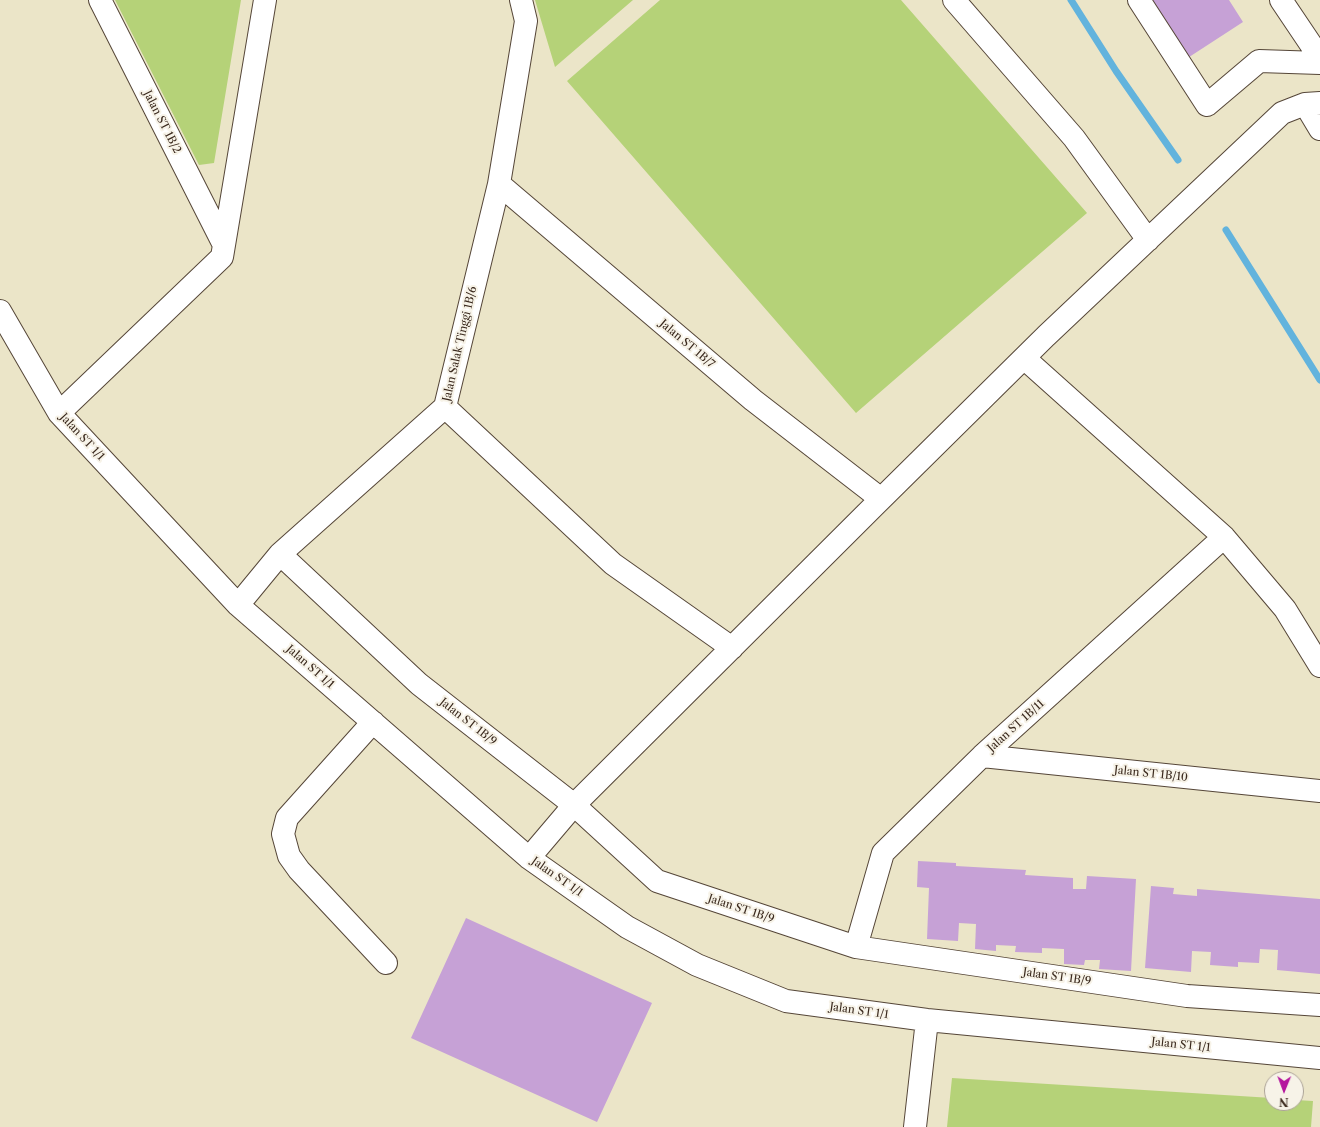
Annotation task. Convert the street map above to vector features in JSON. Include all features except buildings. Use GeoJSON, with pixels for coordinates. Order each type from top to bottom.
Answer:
{"type":"FeatureCollection","features":[{"type":"Feature","properties":{"kind":"street","name":"Jalan ST 1B/2"},"geometry":{"type":"LineString","coordinates":[[100,0],[224,244]]}},
{"type":"Feature","properties":{"kind":"street"},"geometry":{"type":"LineString","coordinates":[[59,413],[222,257],[265,0]]}},
{"type":"Feature","properties":{"kind":"street","name":"Jalan Salak Tinggi 1B/6"},"geometry":{"type":"LineString","coordinates":[[238,605],[280,554],[445,408],[498,184],[526,21],[521,0]]}},
{"type":"Feature","properties":{"kind":"street"},"geometry":{"type":"LineString","coordinates":[[954,0],[1074,138],[1148,240]]}},
{"type":"Feature","properties":{"kind":"street"},"geometry":{"type":"LineString","coordinates":[[1139,0],[1207,105],[1259,61],[1320,63]]}},
{"type":"Feature","properties":{"kind":"street"},"geometry":{"type":"LineString","coordinates":[[1281,0],[1320,58]]}},
{"type":"Feature","properties":{"kind":"street"},"geometry":{"type":"LineString","coordinates":[[529,858],[574,805],[881,498],[1024,358],[1282,113],[1312,104],[1320,129]]}},
{"type":"Feature","properties":{"kind":"street","name":"Jalan ST 1B/7"},"geometry":{"type":"LineString","coordinates":[[498,184],[753,400],[881,498]]}},
{"type":"Feature","properties":{"kind":"street","name":"Jalan ST 1/1"},"geometry":{"type":"LineString","coordinates":[[0,311],[59,413],[238,605],[529,858],[627,927],[697,965],[786,1001],[928,1020],[1320,1058]]}},
{"type":"Feature","properties":{"kind":"street"},"geometry":{"type":"LineString","coordinates":[[1024,358],[1224,537],[1285,609],[1320,666]]}},
{"type":"Feature","properties":{"kind":"street"},"geometry":{"type":"LineString","coordinates":[[445,408],[613,564],[732,648]]}},
{"type":"Feature","properties":{"kind":"street","name":"Jalan ST 1B/11"},"geometry":{"type":"LineString","coordinates":[[856,947],[883,854],[982,756],[1224,537]]}},
{"type":"Feature","properties":{"kind":"street","name":"Jalan ST 1B/9"},"geometry":{"type":"LineString","coordinates":[[280,554],[419,684],[574,805],[656,881],[856,947],[1187,996],[1320,1005]]}},
{"type":"Feature","properties":{"kind":"street"},"geometry":{"type":"LineString","coordinates":[[373,722],[287,818],[283,834],[290,856],[299,870],[386,963]]}},
{"type":"Feature","properties":{"kind":"street","name":"Jalan ST 1B/10"},"geometry":{"type":"LineString","coordinates":[[982,756],[1320,792]]}},
{"type":"Feature","properties":{"kind":"street"},"geometry":{"type":"LineString","coordinates":[[915,1127],[928,1020]]}},
{"type":"Feature","properties":{"kind":"green space"},"geometry":{"type":"Polygon","coordinates":[[[115,0],[241,0],[214,163],[199,165],[115,0]]]}},
{"type":"Feature","properties":{"kind":"green space"},"geometry":{"type":"Polygon","coordinates":[[[535,0],[633,0],[555,67],[535,0]]]}},
{"type":"Feature","properties":{"kind":"green space"},"geometry":{"type":"Polygon","coordinates":[[[660,0],[901,0],[1087,213],[856,413],[567,81],[660,0]]]}},
{"type":"Feature","properties":{"kind":"green space"},"geometry":{"type":"Polygon","coordinates":[[[952,1078],[1264,1098],[1264,1111],[1304,1111],[1304,1100],[1313,1101],[1311,1127],[947,1127],[952,1078]]]}},
{"type":"Feature","properties":{"kind":"waterway"},"geometry":{"type":"LineString","coordinates":[[1071,0],[1116,71],[1178,160]]}},
{"type":"Feature","properties":{"kind":"waterway"},"geometry":{"type":"LineString","coordinates":[[1226,230],[1320,380]]}}]}
